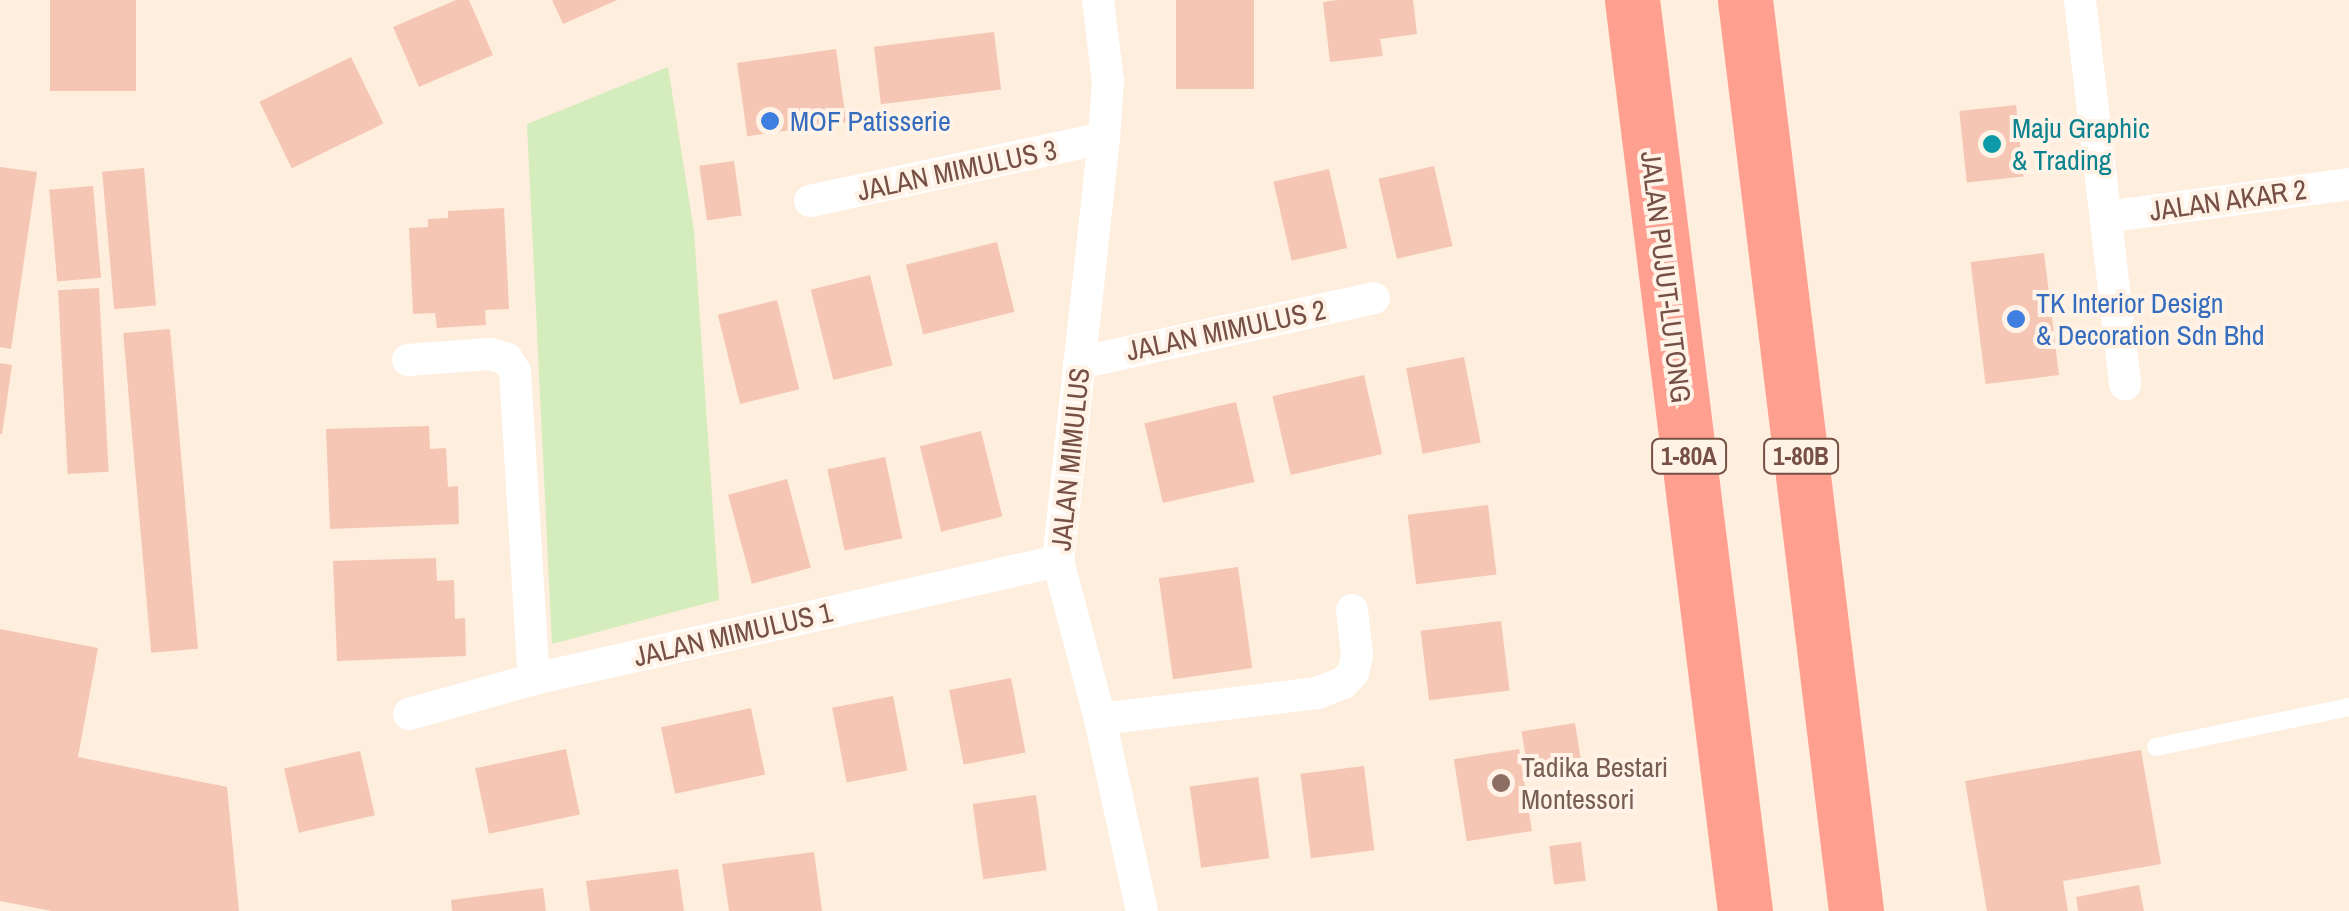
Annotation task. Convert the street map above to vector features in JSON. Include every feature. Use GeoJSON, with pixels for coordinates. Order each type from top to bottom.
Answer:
{"type":"FeatureCollection","features":[{"type":"Feature","properties":{"kind":"highway","name":"JALAN PUJUT-LUTONG"},"geometry":{"type":"LineString","coordinates":[[1632,0],[1746,911]]}},
{"type":"Feature","properties":{"kind":"highway","name":"1-80B"},"geometry":{"type":"LineString","coordinates":[[1745,0],[1856,911]]}},
{"type":"Feature","properties":{"kind":"street","name":"JALAN MIMULUS"},"geometry":{"type":"LineString","coordinates":[[1098,0],[1108,80],[1104,138],[1058,561],[1100,719],[1142,911]]}},
{"type":"Feature","properties":{"kind":"street"},"geometry":{"type":"LineString","coordinates":[[2080,0],[2125,384]]}},
{"type":"Feature","properties":{"kind":"street","name":"JALAN MIMULUS 3"},"geometry":{"type":"LineString","coordinates":[[810,201],[1104,138]]}},
{"type":"Feature","properties":{"kind":"street","name":"JALAN AKAR 2"},"geometry":{"type":"LineString","coordinates":[[2106,216],[2349,184]]}},
{"type":"Feature","properties":{"kind":"street","name":"JALAN MIMULUS 2"},"geometry":{"type":"LineString","coordinates":[[1079,363],[1374,298]]}},
{"type":"Feature","properties":{"kind":"street"},"geometry":{"type":"LineString","coordinates":[[408,360],[490,354],[507,359],[515,372],[534,679]]}},
{"type":"Feature","properties":{"kind":"street","name":"JALAN MIMULUS 1"},"geometry":{"type":"LineString","coordinates":[[408,714],[534,679],[1058,561]]}},
{"type":"Feature","properties":{"kind":"street"},"geometry":{"type":"LineString","coordinates":[[1100,719],[1317,693],[1342,683],[1353,673],[1357,655],[1352,610]]}},
{"type":"Feature","properties":{"kind":"lane"},"geometry":{"type":"LineString","coordinates":[[2156,747],[2349,707]]}},
{"type":"Feature","properties":{"kind":"green space"},"geometry":{"type":"Polygon","coordinates":[[[668,67],[694,231],[719,600],[552,644],[527,124],[668,67]]]}},
{"type":"Feature","properties":{"kind":"building"},"geometry":{"type":"Polygon","coordinates":[[[50,0],[136,0],[136,91],[50,91],[50,0]]]}},
{"type":"Feature","properties":{"kind":"building"},"geometry":{"type":"Polygon","coordinates":[[[456,0],[469,0],[493,55],[419,87],[393,27],[456,0]]]}},
{"type":"Feature","properties":{"kind":"building"},"geometry":{"type":"Polygon","coordinates":[[[552,0],[617,0],[563,24],[552,0]]]}},
{"type":"Feature","properties":{"kind":"building"},"geometry":{"type":"Polygon","coordinates":[[[1176,0],[1254,0],[1254,89],[1176,89],[1176,0]]]}},
{"type":"Feature","properties":{"kind":"building"},"geometry":{"type":"Polygon","coordinates":[[[1413,0],[1417,34],[1380,39],[1383,56],[1330,62],[1323,2],[1413,0]]]}},
{"type":"Feature","properties":{"kind":"building"},"geometry":{"type":"Polygon","coordinates":[[[994,32],[1001,90],[881,104],[874,47],[994,32]]]}},
{"type":"Feature","properties":{"kind":"building"},"geometry":{"type":"Polygon","coordinates":[[[836,49],[846,122],[747,136],[737,63],[836,49]]]}},
{"type":"Feature","properties":{"kind":"building"},"geometry":{"type":"Polygon","coordinates":[[[351,57],[383,124],[292,168],[259,102],[351,57]]]}},
{"type":"Feature","properties":{"kind":"building","name":"Maju Graphic & Trading"},"geometry":{"type":"Polygon","coordinates":[[[2016,105],[2024,177],[1967,183],[1959,111],[2016,105]]]}},
{"type":"Feature","properties":{"kind":"building"},"geometry":{"type":"Polygon","coordinates":[[[734,161],[742,215],[707,220],[699,166],[734,161]]]}},
{"type":"Feature","properties":{"kind":"building"},"geometry":{"type":"Polygon","coordinates":[[[1434,166],[1452,246],[1397,259],[1378,179],[1434,166]]]}},
{"type":"Feature","properties":{"kind":"building"},"geometry":{"type":"Polygon","coordinates":[[[0,167],[37,172],[11,349],[0,347],[0,167]]]}},
{"type":"Feature","properties":{"kind":"building"},"geometry":{"type":"Polygon","coordinates":[[[144,168],[156,305],[114,309],[102,172],[144,168]]]}},
{"type":"Feature","properties":{"kind":"building"},"geometry":{"type":"Polygon","coordinates":[[[1329,169],[1347,248],[1292,261],[1273,182],[1329,169]]]}},
{"type":"Feature","properties":{"kind":"building"},"geometry":{"type":"Polygon","coordinates":[[[93,186],[101,278],[57,281],[49,190],[93,186]]]}},
{"type":"Feature","properties":{"kind":"building"},"geometry":{"type":"Polygon","coordinates":[[[504,208],[509,309],[485,310],[486,325],[437,328],[435,313],[413,314],[409,228],[428,227],[428,219],[448,218],[448,211],[504,208]]]}},
{"type":"Feature","properties":{"kind":"building"},"geometry":{"type":"Polygon","coordinates":[[[997,242],[1014,312],[923,335],[906,265],[997,242]]]}},
{"type":"Feature","properties":{"kind":"building","name":"TK Interior Design & Decoration Sdn Bhd"},"geometry":{"type":"Polygon","coordinates":[[[2044,253],[2059,375],[1986,384],[1971,262],[2044,253]]]}},
{"type":"Feature","properties":{"kind":"building"},"geometry":{"type":"Polygon","coordinates":[[[870,275],[892,365],[833,380],[811,290],[870,275]]]}},
{"type":"Feature","properties":{"kind":"building"},"geometry":{"type":"Polygon","coordinates":[[[99,288],[109,472],[68,474],[58,290],[99,288]]]}},
{"type":"Feature","properties":{"kind":"building"},"geometry":{"type":"Polygon","coordinates":[[[777,300],[799,389],[740,404],[718,315],[777,300]]]}},
{"type":"Feature","properties":{"kind":"building"},"geometry":{"type":"Polygon","coordinates":[[[170,329],[198,649],[151,653],[123,333],[170,329]]]}},
{"type":"Feature","properties":{"kind":"building"},"geometry":{"type":"Polygon","coordinates":[[[1464,357],[1481,442],[1423,454],[1406,368],[1464,357]]]}},
{"type":"Feature","properties":{"kind":"building"},"geometry":{"type":"Polygon","coordinates":[[[0,363],[12,365],[2,434],[0,434],[0,363]]]}},
{"type":"Feature","properties":{"kind":"building"},"geometry":{"type":"Polygon","coordinates":[[[1364,375],[1382,454],[1291,475],[1272,396],[1364,375]]]}},
{"type":"Feature","properties":{"kind":"building"},"geometry":{"type":"Polygon","coordinates":[[[1236,402],[1254,482],[1163,503],[1144,423],[1236,402]]]}},
{"type":"Feature","properties":{"kind":"building"},"geometry":{"type":"Polygon","coordinates":[[[429,426],[430,449],[446,448],[448,487],[458,486],[459,524],[330,529],[326,429],[429,426]]]}},
{"type":"Feature","properties":{"kind":"building"},"geometry":{"type":"Polygon","coordinates":[[[981,431],[1002,516],[941,532],[920,446],[981,431]]]}},
{"type":"Feature","properties":{"kind":"building"},"geometry":{"type":"Polygon","coordinates":[[[885,457],[902,538],[845,550],[827,469],[885,457]]]}},
{"type":"Feature","properties":{"kind":"building"},"geometry":{"type":"Polygon","coordinates":[[[787,479],[811,568],[752,584],[728,495],[787,479]]]}},
{"type":"Feature","properties":{"kind":"building"},"geometry":{"type":"Polygon","coordinates":[[[1488,505],[1497,574],[1416,584],[1408,515],[1488,505]]]}},
{"type":"Feature","properties":{"kind":"building"},"geometry":{"type":"Polygon","coordinates":[[[436,558],[437,581],[454,580],[455,619],[465,618],[466,656],[337,661],[333,561],[436,558]]]}},
{"type":"Feature","properties":{"kind":"building"},"geometry":{"type":"Polygon","coordinates":[[[1238,567],[1252,668],[1173,679],[1159,578],[1238,567]]]}},
{"type":"Feature","properties":{"kind":"building"},"geometry":{"type":"Polygon","coordinates":[[[1501,621],[1510,690],[1429,700],[1421,631],[1501,621]]]}},
{"type":"Feature","properties":{"kind":"building"},"geometry":{"type":"Polygon","coordinates":[[[0,629],[98,648],[78,757],[227,787],[239,911],[52,911],[0,901],[0,629]]]}},
{"type":"Feature","properties":{"kind":"building"},"geometry":{"type":"Polygon","coordinates":[[[1011,678],[1026,753],[964,765],[949,690],[1011,678]]]}},
{"type":"Feature","properties":{"kind":"building"},"geometry":{"type":"Polygon","coordinates":[[[893,696],[908,771],[847,782],[832,708],[893,696]]]}},
{"type":"Feature","properties":{"kind":"building"},"geometry":{"type":"Polygon","coordinates":[[[751,708],[765,775],[675,794],[661,727],[751,708]]]}},
{"type":"Feature","properties":{"kind":"building"},"geometry":{"type":"Polygon","coordinates":[[[1575,723],[1581,763],[1528,771],[1522,731],[1575,723]]]}},
{"type":"Feature","properties":{"kind":"building"},"geometry":{"type":"Polygon","coordinates":[[[566,749],[580,815],[489,834],[475,768],[566,749]]]}},
{"type":"Feature","properties":{"kind":"building"},"geometry":{"type":"Polygon","coordinates":[[[1519,749],[1532,831],[1467,841],[1454,759],[1519,749]]]}},
{"type":"Feature","properties":{"kind":"building"},"geometry":{"type":"Polygon","coordinates":[[[2141,750],[2161,864],[2063,881],[2068,911],[1987,911],[1965,781],[2141,750]]]}},
{"type":"Feature","properties":{"kind":"building"},"geometry":{"type":"Polygon","coordinates":[[[360,751],[375,815],[299,833],[284,769],[360,751]]]}},
{"type":"Feature","properties":{"kind":"building"},"geometry":{"type":"Polygon","coordinates":[[[1364,766],[1374,850],[1311,858],[1300,774],[1364,766]]]}},
{"type":"Feature","properties":{"kind":"building"},"geometry":{"type":"Polygon","coordinates":[[[1258,777],[1269,858],[1201,868],[1190,787],[1258,777]]]}},
{"type":"Feature","properties":{"kind":"building"},"geometry":{"type":"Polygon","coordinates":[[[1036,795],[1047,870],[983,879],[973,804],[1036,795]]]}},
{"type":"Feature","properties":{"kind":"building"},"geometry":{"type":"Polygon","coordinates":[[[1581,842],[1586,881],[1554,885],[1549,846],[1581,842]]]}},
{"type":"Feature","properties":{"kind":"building"},"geometry":{"type":"Polygon","coordinates":[[[814,852],[822,911],[729,911],[722,864],[814,852]]]}},
{"type":"Feature","properties":{"kind":"building"},"geometry":{"type":"Polygon","coordinates":[[[678,869],[684,911],[590,911],[586,881],[678,869]]]}},
{"type":"Feature","properties":{"kind":"building"},"geometry":{"type":"Polygon","coordinates":[[[2139,885],[2144,911],[2078,911],[2076,897],[2139,885]]]}},
{"type":"Feature","properties":{"kind":"building"},"geometry":{"type":"Polygon","coordinates":[[[543,888],[546,911],[452,911],[451,900],[543,888]]]}},
{"type":"Feature","properties":{"kind":"place","name":"MOF Patisserie"},"geometry":{"type":"Point","coordinates":[770,121]}},
{"type":"Feature","properties":{"kind":"place","name":"Maju Graphic & Trading"},"geometry":{"type":"Point","coordinates":[1992,144]}},
{"type":"Feature","properties":{"kind":"place","name":"TK Interior Design & Decoration Sdn Bhd"},"geometry":{"type":"Point","coordinates":[2016,319]}},
{"type":"Feature","properties":{"kind":"place","name":"Tadika Bestari Montessori"},"geometry":{"type":"Point","coordinates":[1501,783]}}]}
